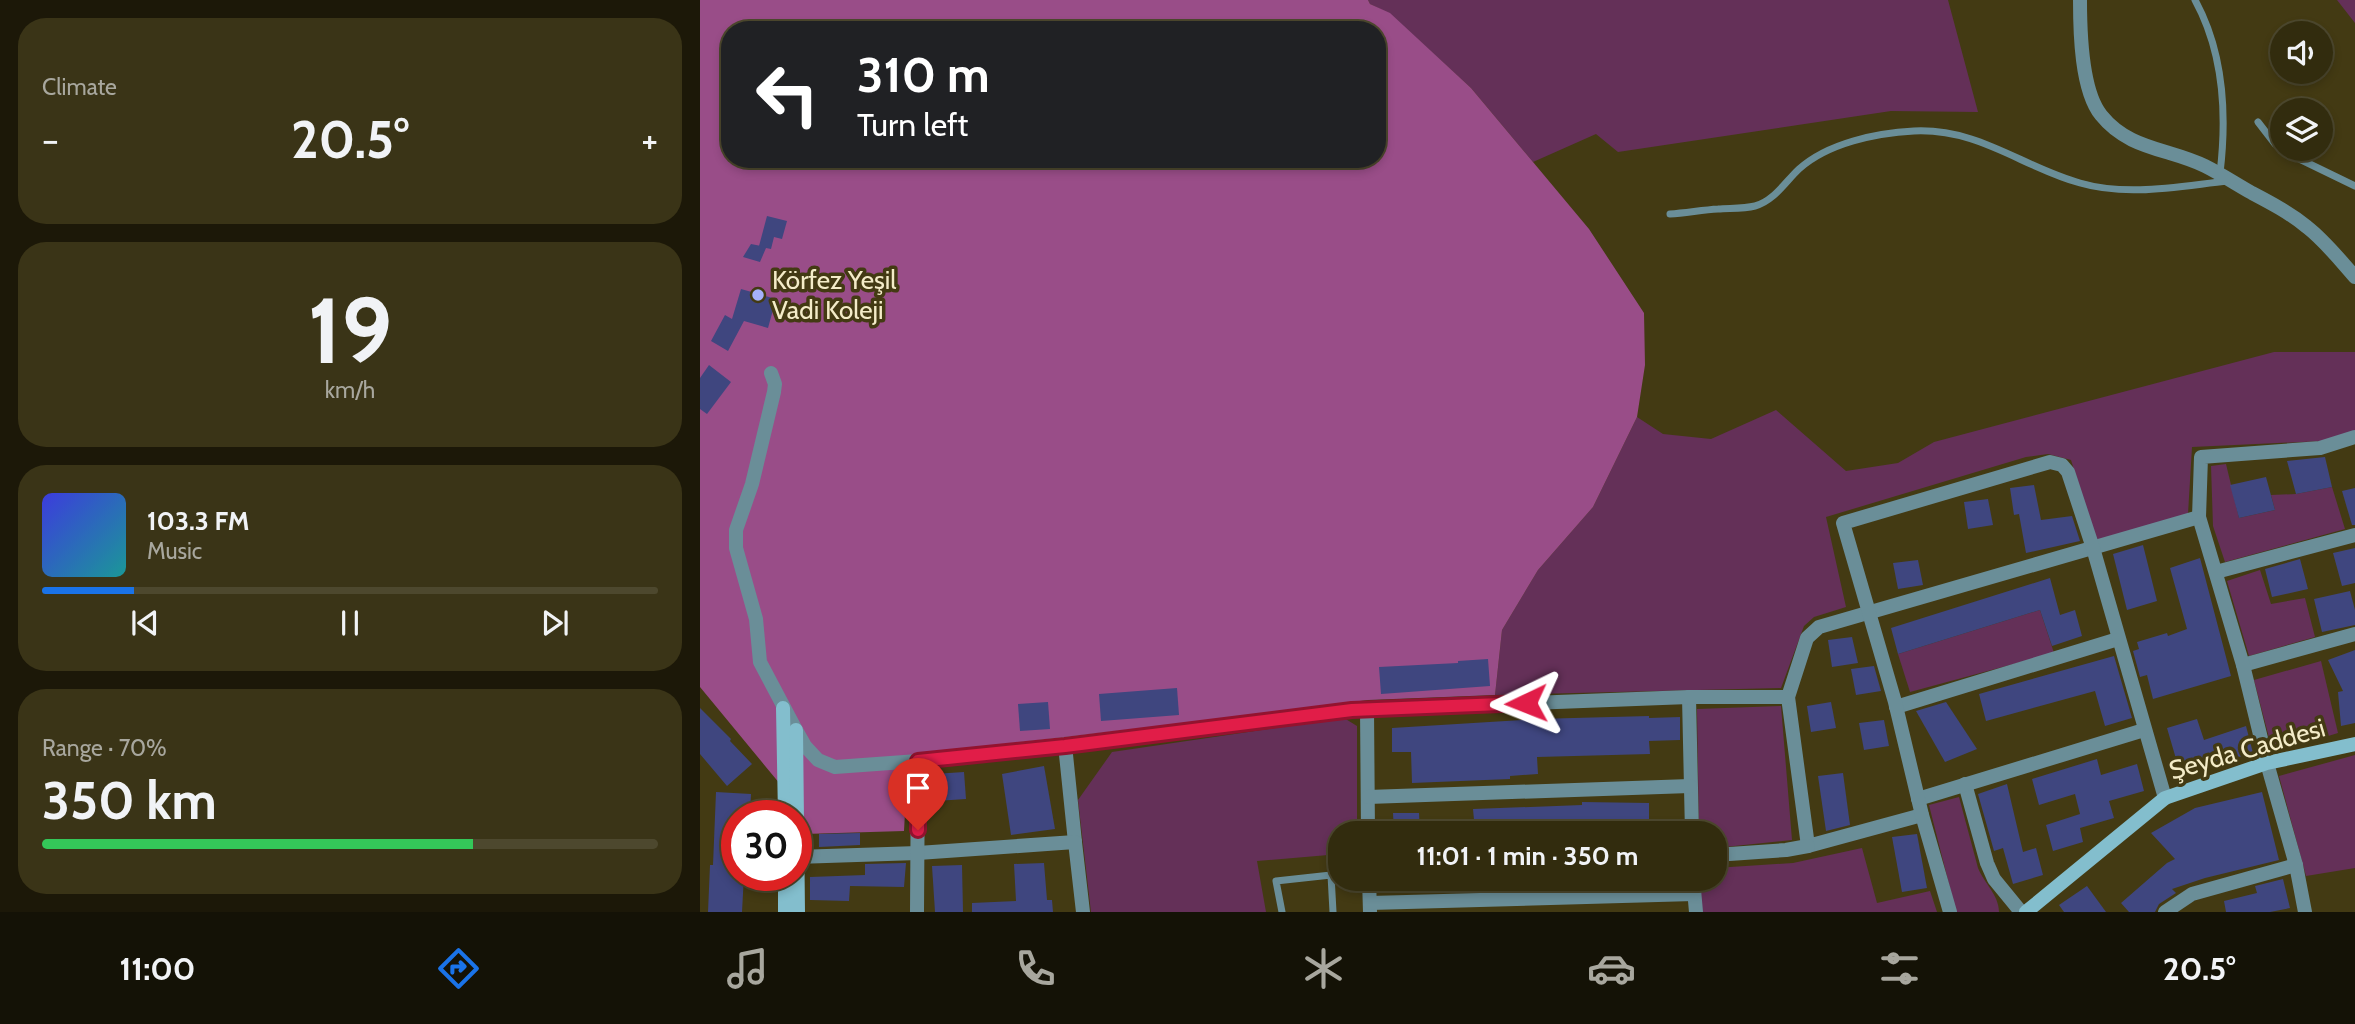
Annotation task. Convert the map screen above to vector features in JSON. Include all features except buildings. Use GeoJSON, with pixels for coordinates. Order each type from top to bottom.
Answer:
{"type":"FeatureCollection","features":[{"type":"Feature","properties":{"kind":"main road"},"geometry":{"type":"LineString","coordinates":[[783,708],[785,800]]}},
{"type":"Feature","properties":{"kind":"main road"},"geometry":{"type":"LineString","coordinates":[[796,730],[797,800]]}},
{"type":"Feature","properties":{"kind":"main road","name":"Şeyda Caddesi"},"geometry":{"type":"LineString","coordinates":[[2024,912],[2165,799],[2267,763],[2355,744]]}},
{"type":"Feature","properties":{"kind":"main road"},"geometry":{"type":"LineString","coordinates":[[785,891],[785,912]]}},
{"type":"Feature","properties":{"kind":"main road"},"geometry":{"type":"LineString","coordinates":[[798,891],[798,912]]}},
{"type":"Feature","properties":{"kind":"street"},"geometry":{"type":"LineString","coordinates":[[2080,0],[2088,86],[2094,105],[2102,116],[2136,144],[2185,157],[2283,210],[2324,242],[2355,277]]}},
{"type":"Feature","properties":{"kind":"street"},"geometry":{"type":"LineString","coordinates":[[771,373],[775,392],[752,484],[738,519],[736,548],[754,607],[760,662],[805,746],[818,760],[835,767],[1065,746],[1367,709],[1689,697],[1788,697]]}},
{"type":"Feature","properties":{"kind":"street"},"geometry":{"type":"LineString","coordinates":[[2305,912],[2297,864],[2267,763],[2243,665],[2199,517],[2201,457],[2320,448],[2355,437]]}},
{"type":"Feature","properties":{"kind":"street"},"geometry":{"type":"LineString","coordinates":[[1950,912],[1843,523],[2050,462],[2062,465],[2068,472],[2093,548],[2165,799]]}},
{"type":"Feature","properties":{"kind":"street"},"geometry":{"type":"LineString","coordinates":[[1808,846],[1788,697],[1807,638],[1812,632],[1819,627],[2199,517]]}},
{"type":"Feature","properties":{"kind":"street"},"geometry":{"type":"LineString","coordinates":[[2216,572],[2355,535]]}},
{"type":"Feature","properties":{"kind":"street"},"geometry":{"type":"LineString","coordinates":[[2243,665],[2355,634]]}},
{"type":"Feature","properties":{"kind":"street"},"geometry":{"type":"LineString","coordinates":[[1896,708],[2118,639]]}},
{"type":"Feature","properties":{"kind":"street"},"geometry":{"type":"LineString","coordinates":[[1689,697],[1691,821]]}},
{"type":"Feature","properties":{"kind":"street"},"geometry":{"type":"LineString","coordinates":[[1367,709],[1368,821]]}},
{"type":"Feature","properties":{"kind":"street"},"geometry":{"type":"LineString","coordinates":[[1918,799],[2144,730]]}},
{"type":"Feature","properties":{"kind":"street"},"geometry":{"type":"LineString","coordinates":[[1065,746],[1083,912]]}},
{"type":"Feature","properties":{"kind":"street"},"geometry":{"type":"LineString","coordinates":[[917,912],[918,761]]}},
{"type":"Feature","properties":{"kind":"street"},"geometry":{"type":"LineString","coordinates":[[1965,784],[1987,863],[1994,878],[2024,912]]}},
{"type":"Feature","properties":{"kind":"street"},"geometry":{"type":"LineString","coordinates":[[1368,797],[1690,786]]}},
{"type":"Feature","properties":{"kind":"street"},"geometry":{"type":"LineString","coordinates":[[1727,854],[1808,846],[1922,815]]}},
{"type":"Feature","properties":{"kind":"street"},"geometry":{"type":"LineString","coordinates":[[812,857],[918,853],[1074,842]]}},
{"type":"Feature","properties":{"kind":"street"},"geometry":{"type":"LineString","coordinates":[[2165,912],[2192,894],[2297,864]]}},
{"type":"Feature","properties":{"kind":"street"},"geometry":{"type":"LineString","coordinates":[[1695,891],[1696,912]]}},
{"type":"Feature","properties":{"kind":"street"},"geometry":{"type":"LineString","coordinates":[[1370,908],[1540,906],[1695,894]]}},
{"type":"Feature","properties":{"kind":"lane"},"geometry":{"type":"LineString","coordinates":[[1670,214],[1754,206],[1772,196],[1812,159],[1840,146],[1876,136],[1915,131],[1944,133],[1977,141],[2079,183],[2100,187],[2129,190],[2226,177],[2218,68],[2195,0]]}},
{"type":"Feature","properties":{"kind":"lane"},"geometry":{"type":"LineString","coordinates":[[2258,122],[2285,152],[2355,186]]}},
{"type":"Feature","properties":{"kind":"lane"},"geometry":{"type":"LineString","coordinates":[[1282,912],[1276,881],[1331,876],[1333,912]]}},
{"type":"Feature","properties":{"kind":"shaded area"},"geometry":{"type":"Polygon","coordinates":[[[700,0],[1368,0],[1370,4],[1390,13],[1471,88],[1589,229],[1644,313],[1645,365],[1637,417],[1593,507],[1538,570],[1502,630],[1495,695],[1368,700],[908,759],[904,831],[812,834],[812,800],[789,800],[785,790],[700,687],[700,0]]]}},
{"type":"Feature","properties":{"kind":"shaded area"},"geometry":{"type":"Polygon","coordinates":[[[1368,0],[1948,0],[1978,112],[1891,111],[1618,152],[1596,134],[1533,162],[1471,88],[1390,14],[1370,4],[1368,0]]]}},
{"type":"Feature","properties":{"kind":"shaded area"},"geometry":{"type":"Polygon","coordinates":[[[2337,0],[2355,0],[2355,23],[2337,0]]]}},
{"type":"Feature","properties":{"kind":"shaded area"},"geometry":{"type":"Polygon","coordinates":[[[2274,352],[2355,352],[2355,431],[2323,441],[2192,447],[2188,514],[2097,543],[2071,460],[2048,454],[2026,457],[1826,517],[1846,607],[1814,617],[1804,626],[1781,688],[1495,695],[1502,630],[1538,570],[1593,507],[1637,417],[1663,434],[1711,439],[1776,410],[1846,471],[1898,463],[1934,442],[2274,352]]]}},
{"type":"Feature","properties":{"kind":"shaded area"},"geometry":{"type":"Polygon","coordinates":[[[2226,464],[2239,518],[2275,510],[2271,495],[2296,494],[2332,487],[2345,529],[2225,562],[2213,526],[2211,466],[2226,464]]]}},
{"type":"Feature","properties":{"kind":"shaded area"},"geometry":{"type":"Polygon","coordinates":[[[2260,570],[2271,604],[2305,598],[2315,637],[2249,656],[2227,581],[2260,570]]]}},
{"type":"Feature","properties":{"kind":"shaded area"},"geometry":{"type":"Polygon","coordinates":[[[2040,610],[2054,653],[1910,692],[1898,654],[2040,610]]]}},
{"type":"Feature","properties":{"kind":"shaded area"},"geometry":{"type":"Polygon","coordinates":[[[2321,661],[2338,733],[2273,753],[2254,680],[2321,661]]]}},
{"type":"Feature","properties":{"kind":"shaded area"},"geometry":{"type":"Polygon","coordinates":[[[1781,706],[1792,840],[1727,847],[1727,821],[1699,821],[1697,709],[1781,706]]]}},
{"type":"Feature","properties":{"kind":"shaded area"},"geometry":{"type":"Polygon","coordinates":[[[1344,718],[1357,726],[1357,821],[1328,821],[1328,855],[1257,861],[1266,912],[1091,912],[1078,800],[1112,752],[1344,718]]]}},
{"type":"Feature","properties":{"kind":"shaded area"},"geometry":{"type":"Polygon","coordinates":[[[2355,755],[2355,868],[2306,876],[2279,776],[2355,755]]]}},
{"type":"Feature","properties":{"kind":"shaded area"},"geometry":{"type":"Polygon","coordinates":[[[1959,797],[1978,868],[1994,895],[1999,912],[1956,912],[1929,805],[1959,797]]]}},
{"type":"Feature","properties":{"kind":"shaded area"},"geometry":{"type":"Polygon","coordinates":[[[1862,848],[1877,903],[1930,891],[1937,912],[1702,912],[1701,891],[1727,891],[1727,867],[1793,863],[1862,848]]]}},
{"type":"Feature","properties":{"kind":"place","name":"Körfez Yeşil Vadi Koleji"},"geometry":{"type":"Point","coordinates":[758,295]}},
{"type":"Feature","properties":{"kind":"route"},"geometry":{"type":"LineString","coordinates":[[918,830],[918,761],[1065,746],[1352,710],[1526,703]]}}]}
